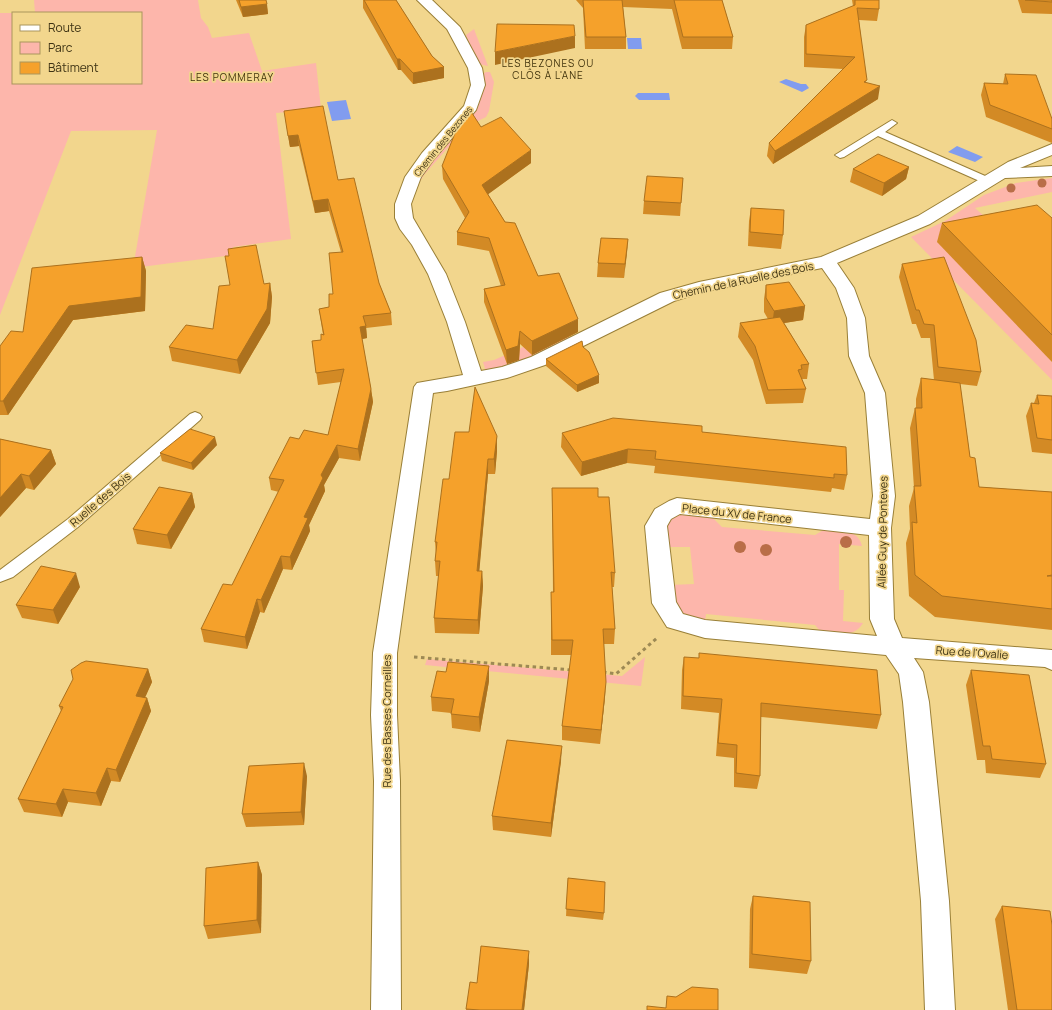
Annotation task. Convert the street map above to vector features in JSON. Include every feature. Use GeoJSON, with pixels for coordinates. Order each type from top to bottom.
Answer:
{"type":"FeatureCollection","features":[{"type":"Feature","properties":{"kind":"street","name":"Chemin des Bezones"},"geometry":{"type":"LineString","coordinates":[[424,0],[453,27],[475,68],[478,85],[471,107],[428,156],[413,177],[403,204],[404,218],[409,229],[420,244],[437,274],[456,322],[474,379]]}},
{"type":"Feature","properties":{"kind":"street","name":"Chemin de la Ruelle des Bois"},"geometry":{"type":"LineString","coordinates":[[424,387],[507,372],[538,361],[667,296],[827,261],[924,220],[1014,165],[1052,149]]}},
{"type":"Feature","properties":{"kind":"street","name":"Chemin de la Ruelle des Bois"},"geometry":{"type":"LineString","coordinates":[[992,178],[1052,171]]}},
{"type":"Feature","properties":{"kind":"street","name":"Allée Guy de Ponteves"},"geometry":{"type":"LineString","coordinates":[[827,261],[845,288],[856,318],[859,356],[875,393],[884,496],[880,528],[882,619],[893,646],[911,672],[916,702],[935,901],[940,1010]]}},
{"type":"Feature","properties":{"kind":"street","name":"Rue des Basses Corneilles"},"geometry":{"type":"LineString","coordinates":[[386,1010],[387,781],[384,715],[385,653],[424,387]]}},
{"type":"Feature","properties":{"kind":"street","name":"Place du XV de France"},"geometry":{"type":"LineString","coordinates":[[675,621],[664,603],[656,526],[663,514],[677,506],[880,528]]}},
{"type":"Feature","properties":{"kind":"street"},"geometry":{"type":"LineString","coordinates":[[675,621],[705,629],[893,646]]}},
{"type":"Feature","properties":{"kind":"street","name":"Rue de l'Ovalie"},"geometry":{"type":"LineString","coordinates":[[893,646],[1048,658],[1052,660]]}},
{"type":"Feature","properties":{"kind":"lane"},"geometry":{"type":"LineString","coordinates":[[840,155],[879,133],[892,123]]}},
{"type":"Feature","properties":{"kind":"lane","name":"Chemin de la Ruelle des Bois"},"geometry":{"type":"LineString","coordinates":[[879,133],[992,178]]}},
{"type":"Feature","properties":{"kind":"lane","name":"Ruelle des Bois"},"geometry":{"type":"LineString","coordinates":[[0,576],[7,573],[73,523],[195,417]]}},
{"type":"Feature","properties":{"kind":"path"},"geometry":{"type":"LineString","coordinates":[[600,672],[616,674],[675,621]]}},
{"type":"Feature","properties":{"kind":"path"},"geometry":{"type":"LineString","coordinates":[[413,657],[576,670]]}},
{"type":"Feature","properties":{"kind":"green space"},"geometry":{"type":"Polygon","coordinates":[[[34,0],[198,0],[201,18],[208,27],[212,38],[249,33],[262,71],[316,63],[321,109],[276,113],[291,239],[233,247],[233,255],[133,268],[157,130],[71,131],[0,315],[0,13],[12,13],[12,84],[142,84],[142,12],[35,12],[34,0]]]}},
{"type":"Feature","properties":{"kind":"green space"},"geometry":{"type":"Polygon","coordinates":[[[474,29],[488,66],[477,62],[466,35],[474,29]]]}},
{"type":"Feature","properties":{"kind":"green space"},"geometry":{"type":"Polygon","coordinates":[[[490,72],[494,82],[489,111],[486,117],[466,127],[424,175],[419,183],[419,175],[473,115],[480,100],[483,74],[490,72]]]}},
{"type":"Feature","properties":{"kind":"green space"},"geometry":{"type":"Polygon","coordinates":[[[1052,178],[1052,192],[975,208],[984,216],[1052,362],[1052,380],[911,237],[945,221],[984,195],[1016,183],[1052,178]]]}},
{"type":"Feature","properties":{"kind":"green space"},"geometry":{"type":"Polygon","coordinates":[[[548,336],[569,336],[569,340],[508,367],[486,372],[483,362],[494,360],[548,336]]]}},
{"type":"Feature","properties":{"kind":"green space"},"geometry":{"type":"Polygon","coordinates":[[[682,514],[712,517],[722,527],[815,535],[827,528],[848,531],[853,534],[860,541],[862,546],[839,544],[839,590],[844,590],[843,621],[863,623],[860,628],[845,634],[822,633],[815,625],[706,614],[705,622],[680,616],[670,585],[694,584],[690,547],[666,547],[664,526],[669,519],[682,514]]]}},
{"type":"Feature","properties":{"kind":"green space"},"geometry":{"type":"Polygon","coordinates":[[[645,657],[641,686],[425,665],[427,659],[622,676],[645,657]]]}},
{"type":"Feature","properties":{"kind":"water"},"geometry":{"type":"Polygon","coordinates":[[[627,38],[641,38],[642,49],[628,49],[627,38]]]}},
{"type":"Feature","properties":{"kind":"water"},"geometry":{"type":"Polygon","coordinates":[[[786,79],[801,84],[806,84],[809,88],[802,92],[779,82],[786,79]]]}},
{"type":"Feature","properties":{"kind":"water"},"geometry":{"type":"Polygon","coordinates":[[[638,93],[669,93],[670,100],[639,100],[635,96],[638,93]]]}},
{"type":"Feature","properties":{"kind":"water"},"geometry":{"type":"Polygon","coordinates":[[[346,100],[351,119],[332,121],[327,102],[346,100]]]}},
{"type":"Feature","properties":{"kind":"water"},"geometry":{"type":"Polygon","coordinates":[[[957,146],[983,157],[975,162],[948,152],[957,146]]]}},
{"type":"Feature","properties":{"kind":"building"},"geometry":{"type":"Polygon","coordinates":[[[239,0],[266,0],[267,4],[241,7],[239,0]]]}},
{"type":"Feature","properties":{"kind":"building"},"geometry":{"type":"Polygon","coordinates":[[[364,0],[396,0],[432,56],[444,67],[413,73],[400,59],[397,59],[364,0]]]}},
{"type":"Feature","properties":{"kind":"building"},"geometry":{"type":"Polygon","coordinates":[[[583,0],[622,0],[626,37],[586,37],[583,0]]]}},
{"type":"Feature","properties":{"kind":"building"},"geometry":{"type":"Polygon","coordinates":[[[674,0],[722,0],[733,37],[683,37],[674,0]]]}},
{"type":"Feature","properties":{"kind":"building"},"geometry":{"type":"Polygon","coordinates":[[[855,0],[879,0],[879,9],[857,8],[867,80],[864,82],[880,86],[775,151],[769,143],[855,57],[806,54],[806,25],[855,5],[855,0]]]}},
{"type":"Feature","properties":{"kind":"building"},"geometry":{"type":"Polygon","coordinates":[[[1025,0],[1052,0],[1052,2],[1025,0]]]}},
{"type":"Feature","properties":{"kind":"building"},"geometry":{"type":"Polygon","coordinates":[[[497,24],[574,25],[575,36],[495,52],[497,24]]]}},
{"type":"Feature","properties":{"kind":"building"},"geometry":{"type":"Polygon","coordinates":[[[1005,74],[1036,75],[1052,119],[1052,129],[990,105],[984,83],[1008,84],[1005,74]]]}},
{"type":"Feature","properties":{"kind":"building"},"geometry":{"type":"Polygon","coordinates":[[[323,106],[338,180],[354,178],[379,283],[391,313],[363,316],[366,326],[360,327],[371,389],[358,449],[337,445],[321,475],[323,478],[304,517],[308,518],[290,557],[281,556],[261,600],[257,599],[245,637],[201,629],[223,584],[232,585],[284,480],[269,478],[290,437],[299,439],[304,430],[328,435],[344,369],[316,373],[312,341],[321,340],[321,334],[324,335],[319,309],[329,307],[329,294],[333,294],[329,253],[343,252],[328,199],[313,201],[298,135],[288,136],[284,111],[323,106]]]}},
{"type":"Feature","properties":{"kind":"building"},"geometry":{"type":"Polygon","coordinates":[[[470,110],[481,127],[501,117],[531,150],[482,185],[505,222],[515,223],[538,276],[559,273],[578,319],[532,341],[520,331],[518,346],[506,350],[484,289],[505,285],[489,238],[457,232],[469,212],[442,166],[459,123],[470,110]]]}},
{"type":"Feature","properties":{"kind":"building"},"geometry":{"type":"Polygon","coordinates":[[[878,154],[909,167],[884,183],[853,169],[878,154]]]}},
{"type":"Feature","properties":{"kind":"building"},"geometry":{"type":"Polygon","coordinates":[[[647,176],[683,178],[681,203],[644,201],[647,176]]]}},
{"type":"Feature","properties":{"kind":"building"},"geometry":{"type":"Polygon","coordinates":[[[1037,205],[1052,218],[1052,335],[942,223],[1037,205]]]}},
{"type":"Feature","properties":{"kind":"building"},"geometry":{"type":"Polygon","coordinates":[[[751,208],[784,210],[783,235],[750,232],[751,208]]]}},
{"type":"Feature","properties":{"kind":"building"},"geometry":{"type":"Polygon","coordinates":[[[601,238],[628,239],[625,264],[598,263],[601,238]]]}},
{"type":"Feature","properties":{"kind":"building"},"geometry":{"type":"Polygon","coordinates":[[[256,245],[264,284],[270,283],[267,309],[237,360],[169,347],[186,325],[213,329],[219,286],[230,285],[225,256],[229,256],[228,249],[256,245]]]}},
{"type":"Feature","properties":{"kind":"building"},"geometry":{"type":"Polygon","coordinates":[[[142,257],[141,297],[69,306],[3,401],[0,401],[0,346],[11,331],[23,332],[32,268],[142,257]]]}},
{"type":"Feature","properties":{"kind":"building"},"geometry":{"type":"Polygon","coordinates":[[[944,257],[976,340],[981,372],[938,367],[934,325],[924,324],[919,310],[916,310],[902,264],[944,257]]]}},
{"type":"Feature","properties":{"kind":"building"},"geometry":{"type":"Polygon","coordinates":[[[789,282],[805,306],[774,311],[766,298],[766,285],[789,282]]]}},
{"type":"Feature","properties":{"kind":"building"},"geometry":{"type":"Polygon","coordinates":[[[780,317],[809,364],[801,365],[802,369],[798,370],[806,389],[768,390],[755,346],[740,323],[780,317]]]}},
{"type":"Feature","properties":{"kind":"building"},"geometry":{"type":"Polygon","coordinates":[[[582,341],[583,347],[589,352],[599,375],[577,385],[546,359],[582,341]]]}},
{"type":"Feature","properties":{"kind":"building"},"geometry":{"type":"Polygon","coordinates":[[[921,378],[960,383],[970,457],[975,458],[979,487],[1052,492],[1052,575],[1047,576],[1052,576],[1052,609],[942,596],[915,575],[912,522],[917,523],[914,486],[921,486],[915,408],[922,408],[921,378]]]}},
{"type":"Feature","properties":{"kind":"building"},"geometry":{"type":"Polygon","coordinates":[[[475,387],[497,436],[494,459],[488,459],[477,571],[482,571],[478,620],[434,618],[440,561],[435,561],[437,542],[435,542],[443,479],[449,479],[455,432],[469,432],[475,387]]]}},
{"type":"Feature","properties":{"kind":"building"},"geometry":{"type":"Polygon","coordinates":[[[1037,395],[1052,396],[1052,440],[1037,438],[1031,403],[1039,404],[1037,395]]]}},
{"type":"Feature","properties":{"kind":"building"},"geometry":{"type":"Polygon","coordinates":[[[613,418],[702,426],[702,432],[846,447],[847,475],[834,474],[834,478],[655,459],[656,451],[628,449],[582,462],[562,433],[613,418]]]}},
{"type":"Feature","properties":{"kind":"building"},"geometry":{"type":"Polygon","coordinates":[[[190,429],[215,437],[191,463],[160,453],[190,429]]]}},
{"type":"Feature","properties":{"kind":"building"},"geometry":{"type":"Polygon","coordinates":[[[0,439],[51,450],[29,476],[21,474],[0,498],[0,439]]]}},
{"type":"Feature","properties":{"kind":"building"},"geometry":{"type":"Polygon","coordinates":[[[159,487],[192,493],[167,535],[133,529],[159,487]]]}},
{"type":"Feature","properties":{"kind":"building"},"geometry":{"type":"Polygon","coordinates":[[[552,488],[598,488],[598,497],[609,497],[615,573],[611,572],[615,629],[603,629],[606,682],[601,730],[562,726],[573,640],[552,640],[551,592],[554,592],[552,488]]]}},
{"type":"Feature","properties":{"kind":"building"},"geometry":{"type":"Polygon","coordinates":[[[41,566],[76,573],[53,610],[16,605],[41,566]]]}},
{"type":"Feature","properties":{"kind":"building"},"geometry":{"type":"Polygon","coordinates":[[[699,653],[877,670],[881,715],[761,703],[760,776],[736,773],[737,745],[718,743],[722,699],[683,696],[684,657],[699,658],[699,653]]]}},
{"type":"Feature","properties":{"kind":"building"},"geometry":{"type":"Polygon","coordinates":[[[86,661],[148,669],[136,696],[147,698],[116,770],[107,768],[96,793],[63,789],[56,804],[18,799],[63,707],[59,706],[73,679],[71,670],[86,661]]]}},
{"type":"Feature","properties":{"kind":"building"},"geometry":{"type":"Polygon","coordinates":[[[448,662],[489,666],[479,717],[451,714],[454,699],[431,697],[437,671],[446,672],[448,662]]]}},
{"type":"Feature","properties":{"kind":"building"},"geometry":{"type":"Polygon","coordinates":[[[971,670],[1029,675],[1046,764],[992,759],[990,746],[983,746],[971,670]]]}},
{"type":"Feature","properties":{"kind":"building"},"geometry":{"type":"Polygon","coordinates":[[[507,740],[562,746],[551,823],[492,816],[507,740]]]}},
{"type":"Feature","properties":{"kind":"building"},"geometry":{"type":"Polygon","coordinates":[[[304,763],[301,812],[242,814],[249,766],[304,763]]]}},
{"type":"Feature","properties":{"kind":"building"},"geometry":{"type":"Polygon","coordinates":[[[258,862],[257,920],[204,926],[206,868],[258,862]]]}},
{"type":"Feature","properties":{"kind":"building"},"geometry":{"type":"Polygon","coordinates":[[[568,878],[605,882],[604,913],[566,909],[568,878]]]}},
{"type":"Feature","properties":{"kind":"building"},"geometry":{"type":"Polygon","coordinates":[[[753,896],[810,902],[811,961],[752,954],[753,896]]]}},
{"type":"Feature","properties":{"kind":"building"},"geometry":{"type":"Polygon","coordinates":[[[1002,906],[1050,911],[1052,925],[1052,1010],[1017,1010],[1002,906]]]}},
{"type":"Feature","properties":{"kind":"building"},"geometry":{"type":"Polygon","coordinates":[[[481,946],[529,951],[522,1010],[466,1009],[470,982],[477,983],[481,946]]]}},
{"type":"Feature","properties":{"kind":"building"},"geometry":{"type":"Polygon","coordinates":[[[692,987],[718,989],[718,1010],[647,1010],[647,1006],[666,1008],[667,996],[676,997],[692,987]]]}},
{"type":"Feature","properties":{"kind":"district","name":"LES BEZONES OU CLÔS À L'ANE"},"geometry":{"type":"Point","coordinates":[548,68]}},
{"type":"Feature","properties":{"kind":"district","name":"LES POMMERAY"},"geometry":{"type":"Point","coordinates":[232,77]}}]}
